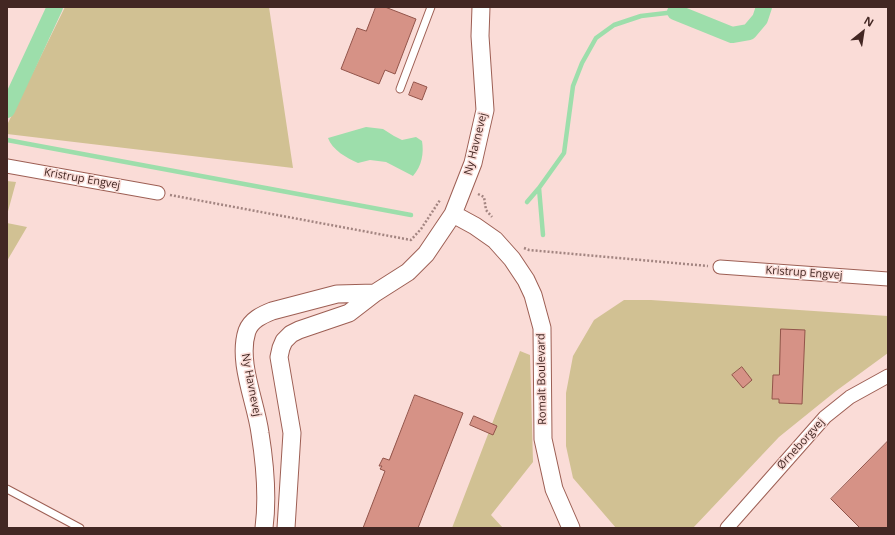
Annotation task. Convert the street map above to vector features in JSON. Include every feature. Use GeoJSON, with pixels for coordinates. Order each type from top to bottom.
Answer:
{"type":"FeatureCollection","features":[{"type":"Feature","properties":{"kind":"street","name":"Ny Havnevej"},"geometry":{"type":"LineString","coordinates":[[286,528],[292,433],[279,356],[280,348],[284,341],[295,332],[349,313],[375,293],[408,272],[426,254],[453,214],[474,163],[485,110],[480,36],[481,7]]}},
{"type":"Feature","properties":{"kind":"street","name":"Kristrup Engvej"},"geometry":{"type":"LineString","coordinates":[[7,166],[158,193]]}},
{"type":"Feature","properties":{"kind":"street","name":"Romalt Boulevard"},"geometry":{"type":"LineString","coordinates":[[453,214],[475,226],[495,240],[512,259],[526,280],[533,294],[542,328],[543,439],[554,488],[570,528]]}},
{"type":"Feature","properties":{"kind":"street","name":"Kristrup Engvej"},"geometry":{"type":"LineString","coordinates":[[720,267],[888,279]]}},
{"type":"Feature","properties":{"kind":"street","name":"Ny Havnevej"},"geometry":{"type":"LineString","coordinates":[[264,528],[265,478],[260,433],[249,383],[244,351],[248,330],[254,321],[272,310],[337,294],[375,293]]}},
{"type":"Feature","properties":{"kind":"street","name":"Ørneborgvej"},"geometry":{"type":"LineString","coordinates":[[727,528],[825,417],[850,397],[888,376]]}},
{"type":"Feature","properties":{"kind":"lane"},"geometry":{"type":"LineString","coordinates":[[400,90],[430,7]]}},
{"type":"Feature","properties":{"kind":"lane"},"geometry":{"type":"LineString","coordinates":[[7,488],[80,528]]}},
{"type":"Feature","properties":{"kind":"shaded area"},"geometry":{"type":"Polygon","coordinates":[[[65,7],[269,7],[293,168],[7,134],[7,125],[65,7]]]}},
{"type":"Feature","properties":{"kind":"shaded area"},"geometry":{"type":"Polygon","coordinates":[[[366,127],[383,129],[402,140],[416,137],[422,141],[422,159],[413,176],[386,162],[370,160],[358,163],[336,150],[328,138],[366,127]]]}},
{"type":"Feature","properties":{"kind":"shaded area"},"geometry":{"type":"Polygon","coordinates":[[[7,181],[16,182],[7,215],[7,181]]]}},
{"type":"Feature","properties":{"kind":"shaded area"},"geometry":{"type":"Polygon","coordinates":[[[7,223],[27,227],[7,261],[7,223]]]}},
{"type":"Feature","properties":{"kind":"shaded area"},"geometry":{"type":"Polygon","coordinates":[[[624,300],[651,300],[888,316],[888,353],[836,391],[779,437],[693,528],[616,528],[573,478],[566,446],[566,393],[573,356],[594,320],[624,300]]]}},
{"type":"Feature","properties":{"kind":"shaded area"},"geometry":{"type":"Polygon","coordinates":[[[520,351],[530,355],[533,462],[491,515],[503,528],[452,528],[520,351]]]}},
{"type":"Feature","properties":{"kind":"building"},"geometry":{"type":"Polygon","coordinates":[[[376,7],[385,7],[416,19],[395,74],[385,70],[379,84],[341,69],[357,28],[366,31],[376,7]]]}},
{"type":"Feature","properties":{"kind":"building"},"geometry":{"type":"Polygon","coordinates":[[[414,82],[427,87],[422,100],[409,95],[414,82]]]}},
{"type":"Feature","properties":{"kind":"building"},"geometry":{"type":"Polygon","coordinates":[[[781,329],[805,330],[802,404],[779,403],[779,399],[772,399],[773,375],[779,375],[781,329]]]}},
{"type":"Feature","properties":{"kind":"building"},"geometry":{"type":"Polygon","coordinates":[[[742,367],[752,380],[743,388],[732,375],[742,367]]]}},
{"type":"Feature","properties":{"kind":"building"},"geometry":{"type":"Polygon","coordinates":[[[415,395],[463,413],[418,528],[363,528],[385,471],[380,469],[382,466],[379,466],[383,458],[389,460],[415,395]]]}},
{"type":"Feature","properties":{"kind":"building"},"geometry":{"type":"Polygon","coordinates":[[[474,416],[497,426],[493,435],[470,425],[474,416]]]}},
{"type":"Feature","properties":{"kind":"building"},"geometry":{"type":"Polygon","coordinates":[[[888,441],[888,528],[860,528],[831,499],[888,441]]]}},
{"type":"Feature","properties":{"kind":"waterway"},"geometry":{"type":"LineString","coordinates":[[7,110],[55,7]]}},
{"type":"Feature","properties":{"kind":"waterway"},"geometry":{"type":"LineString","coordinates":[[675,12],[732,35],[749,32],[760,19],[764,7]]}},
{"type":"Feature","properties":{"kind":"waterway"},"geometry":{"type":"LineString","coordinates":[[543,235],[539,188],[564,153],[573,86],[582,63],[596,38],[614,25],[641,16],[675,12]]}},
{"type":"Feature","properties":{"kind":"waterway"},"geometry":{"type":"LineString","coordinates":[[7,140],[411,215]]}},
{"type":"Feature","properties":{"kind":"waterway"},"geometry":{"type":"LineString","coordinates":[[527,202],[539,188]]}}]}
